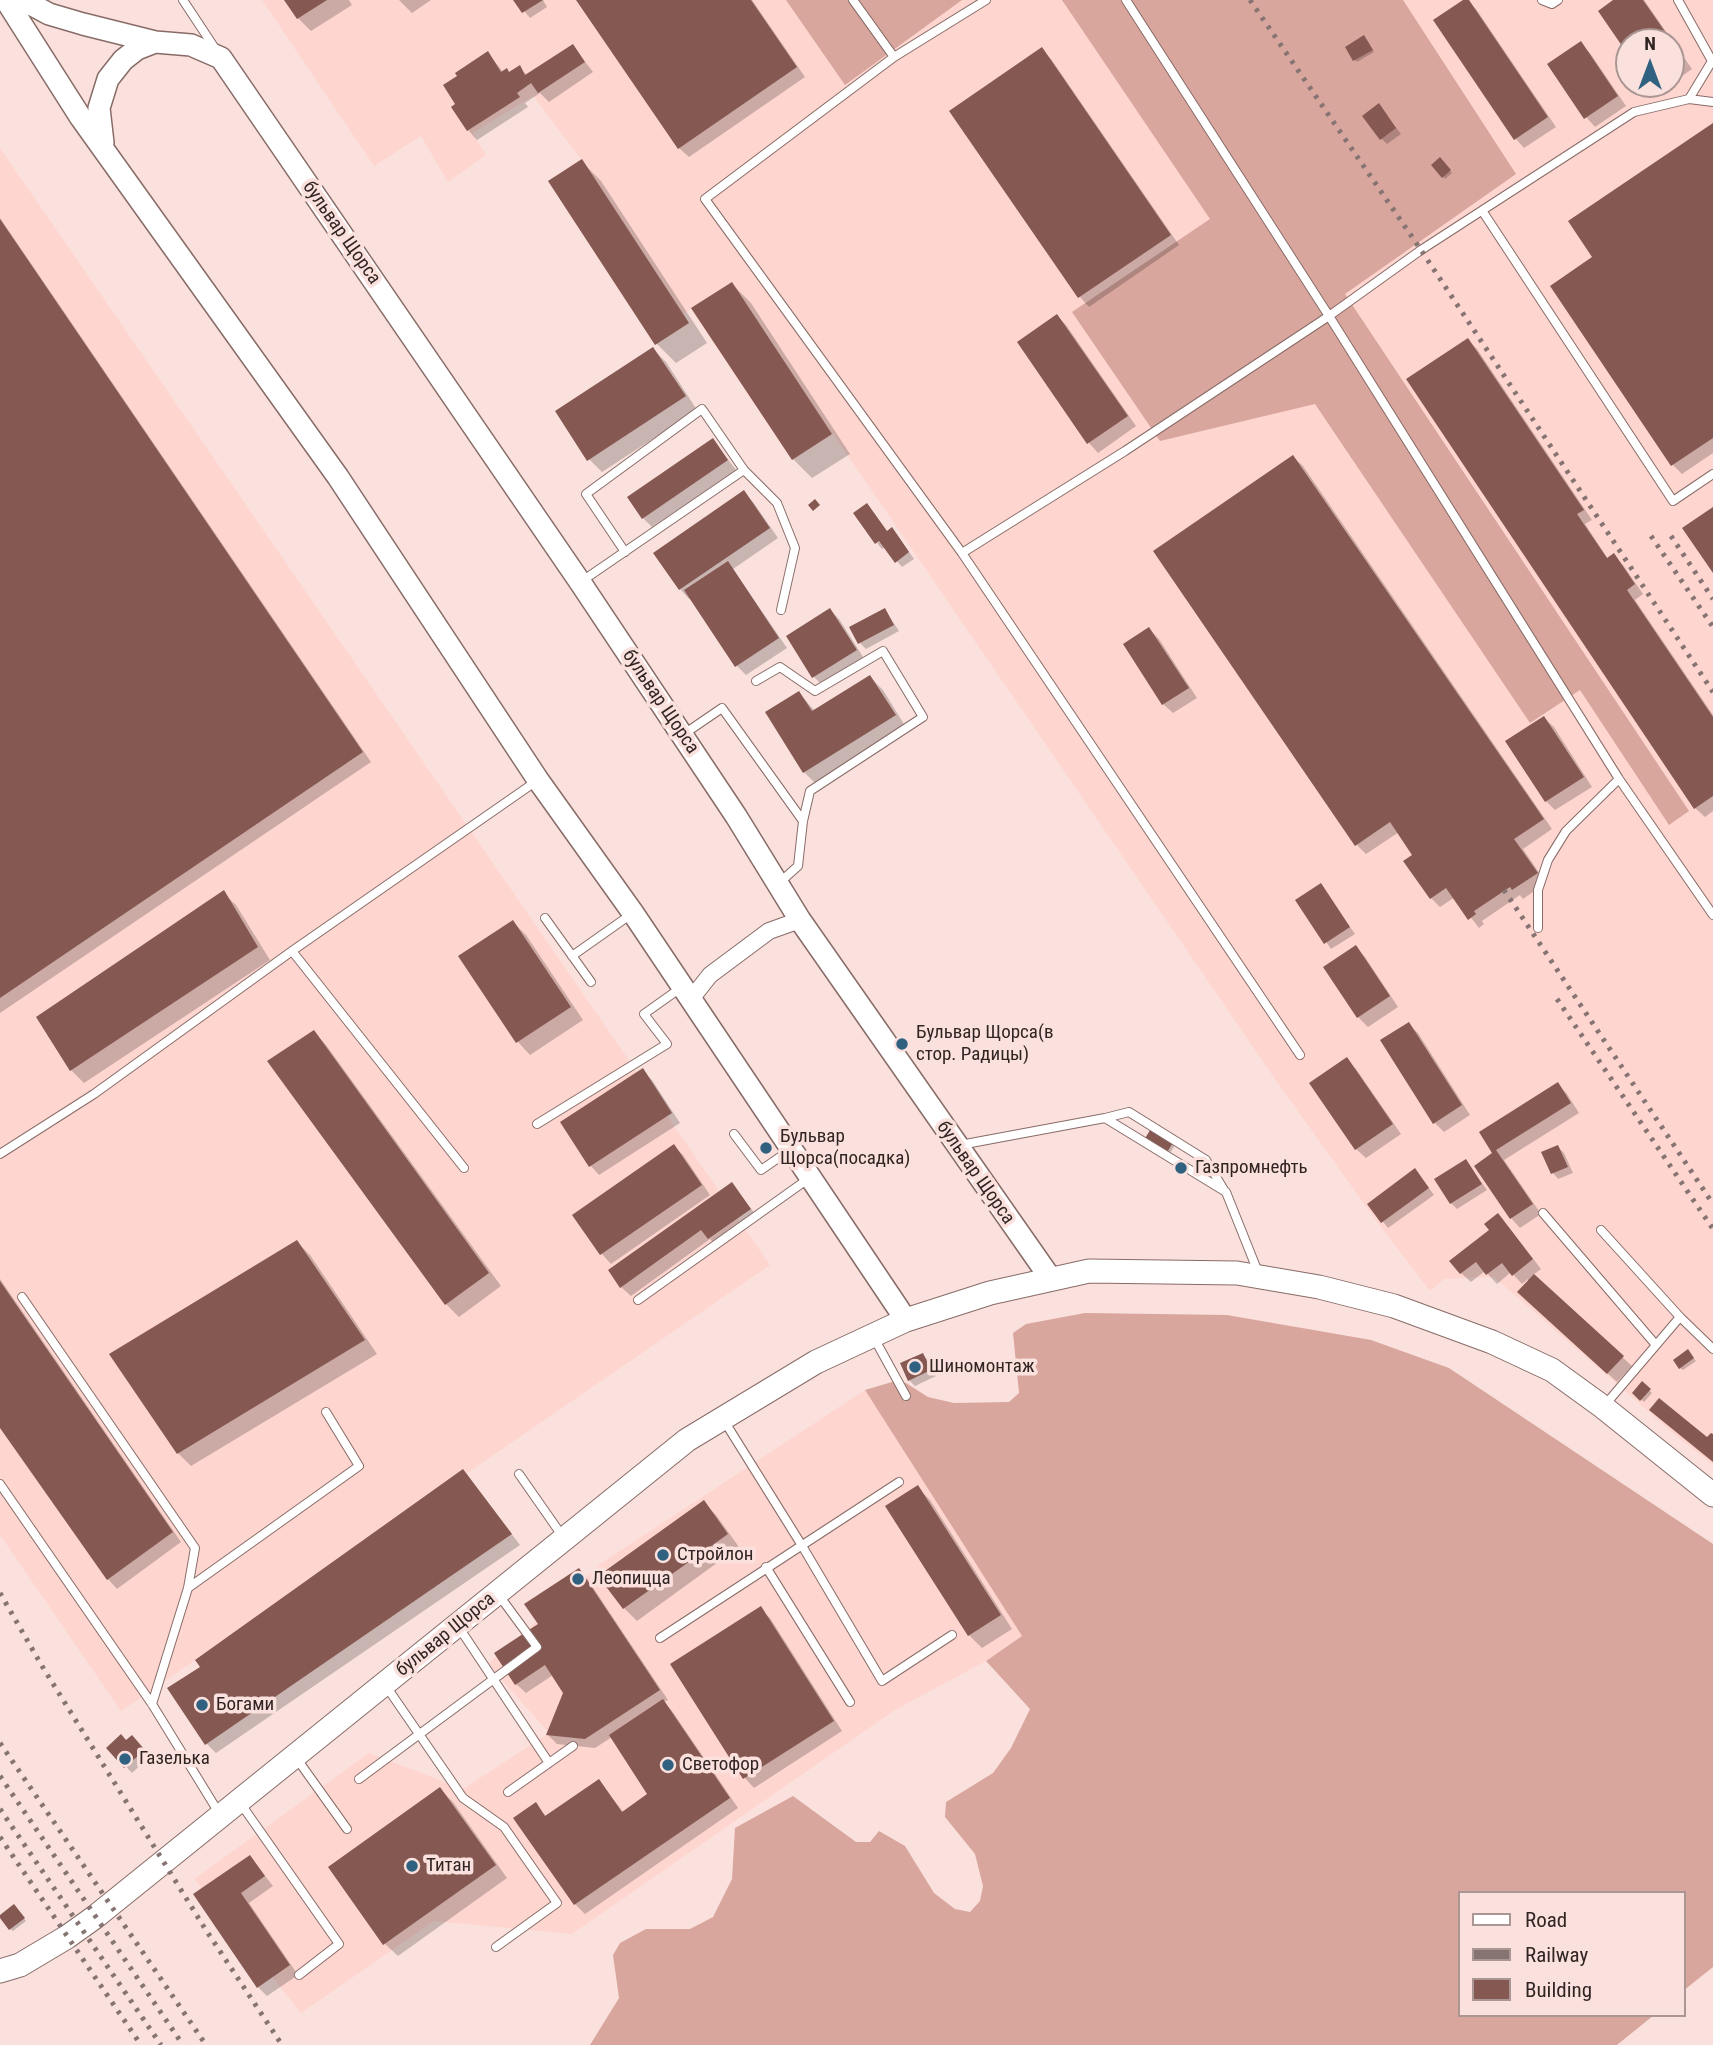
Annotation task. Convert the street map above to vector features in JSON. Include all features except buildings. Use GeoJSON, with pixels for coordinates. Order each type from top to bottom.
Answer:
{"type":"FeatureCollection","features":[{"type":"Feature","properties":{"kind":"main road"},"geometry":{"type":"LineString","coordinates":[[1051,1279],[1089,1270],[1259,1275],[1394,1306],[1492,1342],[1552,1370],[1713,1495]]}},
{"type":"Feature","properties":{"kind":"main road","name":"бульвар Щорса"},"geometry":{"type":"LineString","coordinates":[[0,1971],[20,1965],[67,1937],[687,1440],[816,1362],[906,1320],[990,1293],[1051,1279]]}},
{"type":"Feature","properties":{"kind":"street"},"geometry":{"type":"LineString","coordinates":[[6,0],[81,118],[103,145],[338,477],[538,780],[633,914],[906,1320]]}},
{"type":"Feature","properties":{"kind":"street"},"geometry":{"type":"LineString","coordinates":[[23,0],[49,14],[155,42],[191,45],[221,58]]}},
{"type":"Feature","properties":{"kind":"street"},"geometry":{"type":"LineString","coordinates":[[103,145],[99,108],[108,79],[130,54],[155,42]]}},
{"type":"Feature","properties":{"kind":"street","name":"бульвар Щорса"},"geometry":{"type":"LineString","coordinates":[[221,58],[580,582],[800,920],[1051,1279]]}},
{"type":"Feature","properties":{"kind":"street"},"geometry":{"type":"LineString","coordinates":[[686,993],[769,931],[800,920]]}},
{"type":"Feature","properties":{"kind":"lane"},"geometry":{"type":"LineString","coordinates":[[183,0],[221,58]]}},
{"type":"Feature","properties":{"kind":"lane"},"geometry":{"type":"LineString","coordinates":[[853,0],[894,57]]}},
{"type":"Feature","properties":{"kind":"lane"},"geometry":{"type":"LineString","coordinates":[[986,0],[894,57],[705,199],[962,553],[1300,1055]]}},
{"type":"Feature","properties":{"kind":"lane"},"geometry":{"type":"LineString","coordinates":[[1126,0],[1329,316],[1619,779],[1713,915]]}},
{"type":"Feature","properties":{"kind":"lane"},"geometry":{"type":"LineString","coordinates":[[1542,0],[1552,4],[1558,0]]}},
{"type":"Feature","properties":{"kind":"lane"},"geometry":{"type":"LineString","coordinates":[[1678,0],[1712,61],[1689,99]]}},
{"type":"Feature","properties":{"kind":"lane"},"geometry":{"type":"LineString","coordinates":[[962,553],[1125,451],[1329,316],[1421,250],[1634,112],[1689,99],[1713,102]]}},
{"type":"Feature","properties":{"kind":"lane"},"geometry":{"type":"LineString","coordinates":[[1483,212],[1673,501],[1713,474]]}},
{"type":"Feature","properties":{"kind":"lane"},"geometry":{"type":"LineString","coordinates":[[625,552],[586,494],[702,409],[744,470],[778,503],[795,548],[781,610]]}},
{"type":"Feature","properties":{"kind":"lane"},"geometry":{"type":"LineString","coordinates":[[580,582],[744,470]]}},
{"type":"Feature","properties":{"kind":"lane"},"geometry":{"type":"LineString","coordinates":[[756,681],[780,667],[815,691],[883,650],[923,716],[810,791],[803,821],[799,866],[778,884]]}},
{"type":"Feature","properties":{"kind":"lane"},"geometry":{"type":"LineString","coordinates":[[682,736],[722,708],[803,821]]}},
{"type":"Feature","properties":{"kind":"lane"},"geometry":{"type":"LineString","coordinates":[[1538,928],[1538,890],[1548,860],[1566,831],[1619,779]]}},
{"type":"Feature","properties":{"kind":"lane"},"geometry":{"type":"LineString","coordinates":[[0,1154],[94,1094],[292,951],[538,780]]}},
{"type":"Feature","properties":{"kind":"lane"},"geometry":{"type":"LineString","coordinates":[[572,956],[633,914]]}},
{"type":"Feature","properties":{"kind":"lane"},"geometry":{"type":"LineString","coordinates":[[545,918],[591,982]]}},
{"type":"Feature","properties":{"kind":"lane"},"geometry":{"type":"LineString","coordinates":[[292,951],[464,1168]]}},
{"type":"Feature","properties":{"kind":"lane"},"geometry":{"type":"LineString","coordinates":[[537,1124],[667,1044],[645,1014],[686,993]]}},
{"type":"Feature","properties":{"kind":"lane"},"geometry":{"type":"LineString","coordinates":[[956,1146],[1129,1112],[1206,1160],[1226,1192],[1259,1275]]}},
{"type":"Feature","properties":{"kind":"lane"},"geometry":{"type":"LineString","coordinates":[[1105,1118],[1226,1192]]}},
{"type":"Feature","properties":{"kind":"lane"},"geometry":{"type":"LineString","coordinates":[[734,1134],[761,1170],[792,1149]]}},
{"type":"Feature","properties":{"kind":"lane"},"geometry":{"type":"LineString","coordinates":[[638,1300],[811,1177]]}},
{"type":"Feature","properties":{"kind":"lane"},"geometry":{"type":"LineString","coordinates":[[1543,1213],[1656,1345]]}},
{"type":"Feature","properties":{"kind":"lane"},"geometry":{"type":"LineString","coordinates":[[1601,1230],[1679,1317],[1713,1349]]}},
{"type":"Feature","properties":{"kind":"lane"},"geometry":{"type":"LineString","coordinates":[[22,1297],[195,1548],[188,1588],[152,1704]]}},
{"type":"Feature","properties":{"kind":"lane"},"geometry":{"type":"LineString","coordinates":[[1603,1407],[1679,1317]]}},
{"type":"Feature","properties":{"kind":"lane"},"geometry":{"type":"LineString","coordinates":[[873,1336],[906,1396]]}},
{"type":"Feature","properties":{"kind":"lane"},"geometry":{"type":"LineString","coordinates":[[188,1588],[359,1466],[326,1412]]}},
{"type":"Feature","properties":{"kind":"lane"},"geometry":{"type":"LineString","coordinates":[[722,1417],[882,1681],[951,1635]]}},
{"type":"Feature","properties":{"kind":"lane"},"geometry":{"type":"LineString","coordinates":[[519,1474],[565,1539]]}},
{"type":"Feature","properties":{"kind":"lane"},"geometry":{"type":"LineString","coordinates":[[660,1637],[899,1482]]}},
{"type":"Feature","properties":{"kind":"lane"},"geometry":{"type":"LineString","coordinates":[[0,1484],[152,1704],[230,1809],[339,1944],[299,1975]]}},
{"type":"Feature","properties":{"kind":"lane"},"geometry":{"type":"LineString","coordinates":[[766,1567],[850,1702]]}},
{"type":"Feature","properties":{"kind":"lane"},"geometry":{"type":"LineString","coordinates":[[359,1779],[537,1647],[498,1594]]}},
{"type":"Feature","properties":{"kind":"lane"},"geometry":{"type":"LineString","coordinates":[[458,1626],[549,1763]]}},
{"type":"Feature","properties":{"kind":"lane"},"geometry":{"type":"LineString","coordinates":[[385,1684],[463,1798],[504,1827],[557,1903],[496,1947]]}},
{"type":"Feature","properties":{"kind":"lane"},"geometry":{"type":"LineString","coordinates":[[508,1792],[573,1746]]}},
{"type":"Feature","properties":{"kind":"lane"},"geometry":{"type":"LineString","coordinates":[[296,1756],[347,1829]]}},
{"type":"Feature","properties":{"kind":"shaded area"},"geometry":{"type":"Polygon","coordinates":[[[262,0],[1713,0],[1713,1465],[1494,1277],[1444,1279],[1430,1291],[1277,1082],[833,434],[792,460],[691,309],[684,314],[689,323],[655,345],[548,181],[581,159],[533,96],[473,133],[486,155],[448,182],[421,136],[374,166],[262,0]]]}},
{"type":"Feature","properties":{"kind":"shaded area"},"geometry":{"type":"Polygon","coordinates":[[[786,0],[962,0],[845,85],[786,0]]]}},
{"type":"Feature","properties":{"kind":"shaded area"},"geometry":{"type":"Polygon","coordinates":[[[1062,0],[1403,0],[1516,174],[1345,294],[1689,811],[1669,825],[1580,690],[1530,723],[1315,404],[1160,441],[1072,312],[1210,219],[1062,0]]]}},
{"type":"Feature","properties":{"kind":"shaded area"},"geometry":{"type":"Polygon","coordinates":[[[0,148],[770,1265],[121,1711],[0,1535],[0,148]]]}},
{"type":"Feature","properties":{"kind":"shaded area"},"geometry":{"type":"Polygon","coordinates":[[[1085,1313],[1227,1315],[1371,1340],[1449,1368],[1713,1544],[1713,1967],[1685,1989],[1685,1891],[1458,1891],[1458,2017],[1652,2017],[1617,2045],[590,2045],[619,1998],[613,1955],[620,1943],[646,1929],[690,1929],[713,1917],[732,1879],[735,1828],[793,1796],[856,1842],[870,1842],[879,1831],[905,1846],[934,1893],[955,1909],[970,1912],[980,1901],[983,1886],[975,1854],[945,1817],[946,1802],[993,1773],[1011,1748],[1030,1709],[986,1661],[1022,1636],[865,1390],[892,1382],[906,1383],[928,1397],[954,1403],[1009,1402],[1019,1393],[1013,1333],[1026,1324],[1085,1313]]]}},
{"type":"Feature","properties":{"kind":"shaded area"},"geometry":{"type":"Polygon","coordinates":[[[865,1390],[1022,1636],[986,1661],[895,1710],[572,1934],[434,1921],[301,2013],[194,1879],[369,1753],[463,1789],[549,1733],[488,1664],[603,1562],[865,1390]]]}},
{"type":"Feature","properties":{"kind":"railway"},"geometry":{"type":"LineString","coordinates":[[1250,0],[1421,250],[1713,692]]}},
{"type":"Feature","properties":{"kind":"railway"},"geometry":{"type":"LineString","coordinates":[[1651,536],[1713,627]]}},
{"type":"Feature","properties":{"kind":"railway"},"geometry":{"type":"LineString","coordinates":[[1671,536],[1713,599]]}},
{"type":"Feature","properties":{"kind":"railway"},"geometry":{"type":"LineString","coordinates":[[1504,890],[1713,1204]]}},
{"type":"Feature","properties":{"kind":"railway"},"geometry":{"type":"LineString","coordinates":[[1557,999],[1713,1229]]}},
{"type":"Feature","properties":{"kind":"railway"},"geometry":{"type":"LineString","coordinates":[[0,1593],[42,1666],[204,1927],[282,2045]]}},
{"type":"Feature","properties":{"kind":"railway"},"geometry":{"type":"LineString","coordinates":[[0,1743],[206,2045]]}},
{"type":"Feature","properties":{"kind":"railway"},"geometry":{"type":"LineString","coordinates":[[0,1776],[183,2045]]}},
{"type":"Feature","properties":{"kind":"railway"},"geometry":{"type":"LineString","coordinates":[[0,1809],[161,2045]]}},
{"type":"Feature","properties":{"kind":"railway"},"geometry":{"type":"LineString","coordinates":[[0,1837],[141,2045]]}},
{"type":"Feature","properties":{"kind":"place","name":"Бульвар Щорса(в стор. Радицы)"},"geometry":{"type":"Point","coordinates":[902,1044]}},
{"type":"Feature","properties":{"kind":"place","name":"Бульвар Щорса(посадка)"},"geometry":{"type":"Point","coordinates":[766,1148]}},
{"type":"Feature","properties":{"kind":"place","name":"Газпромнефть"},"geometry":{"type":"Point","coordinates":[1181,1168]}},
{"type":"Feature","properties":{"kind":"place","name":"Шиномонтаж"},"geometry":{"type":"Point","coordinates":[915,1367]}},
{"type":"Feature","properties":{"kind":"place","name":"Стройлон"},"geometry":{"type":"Point","coordinates":[663,1555]}},
{"type":"Feature","properties":{"kind":"place","name":"Леопицца"},"geometry":{"type":"Point","coordinates":[578,1579]}},
{"type":"Feature","properties":{"kind":"place","name":"Богами"},"geometry":{"type":"Point","coordinates":[202,1705]}},
{"type":"Feature","properties":{"kind":"place","name":"Газелька"},"geometry":{"type":"Point","coordinates":[125,1759]}},
{"type":"Feature","properties":{"kind":"place","name":"Светофор"},"geometry":{"type":"Point","coordinates":[668,1765]}},
{"type":"Feature","properties":{"kind":"place","name":"Титан"},"geometry":{"type":"Point","coordinates":[412,1866]}}]}
